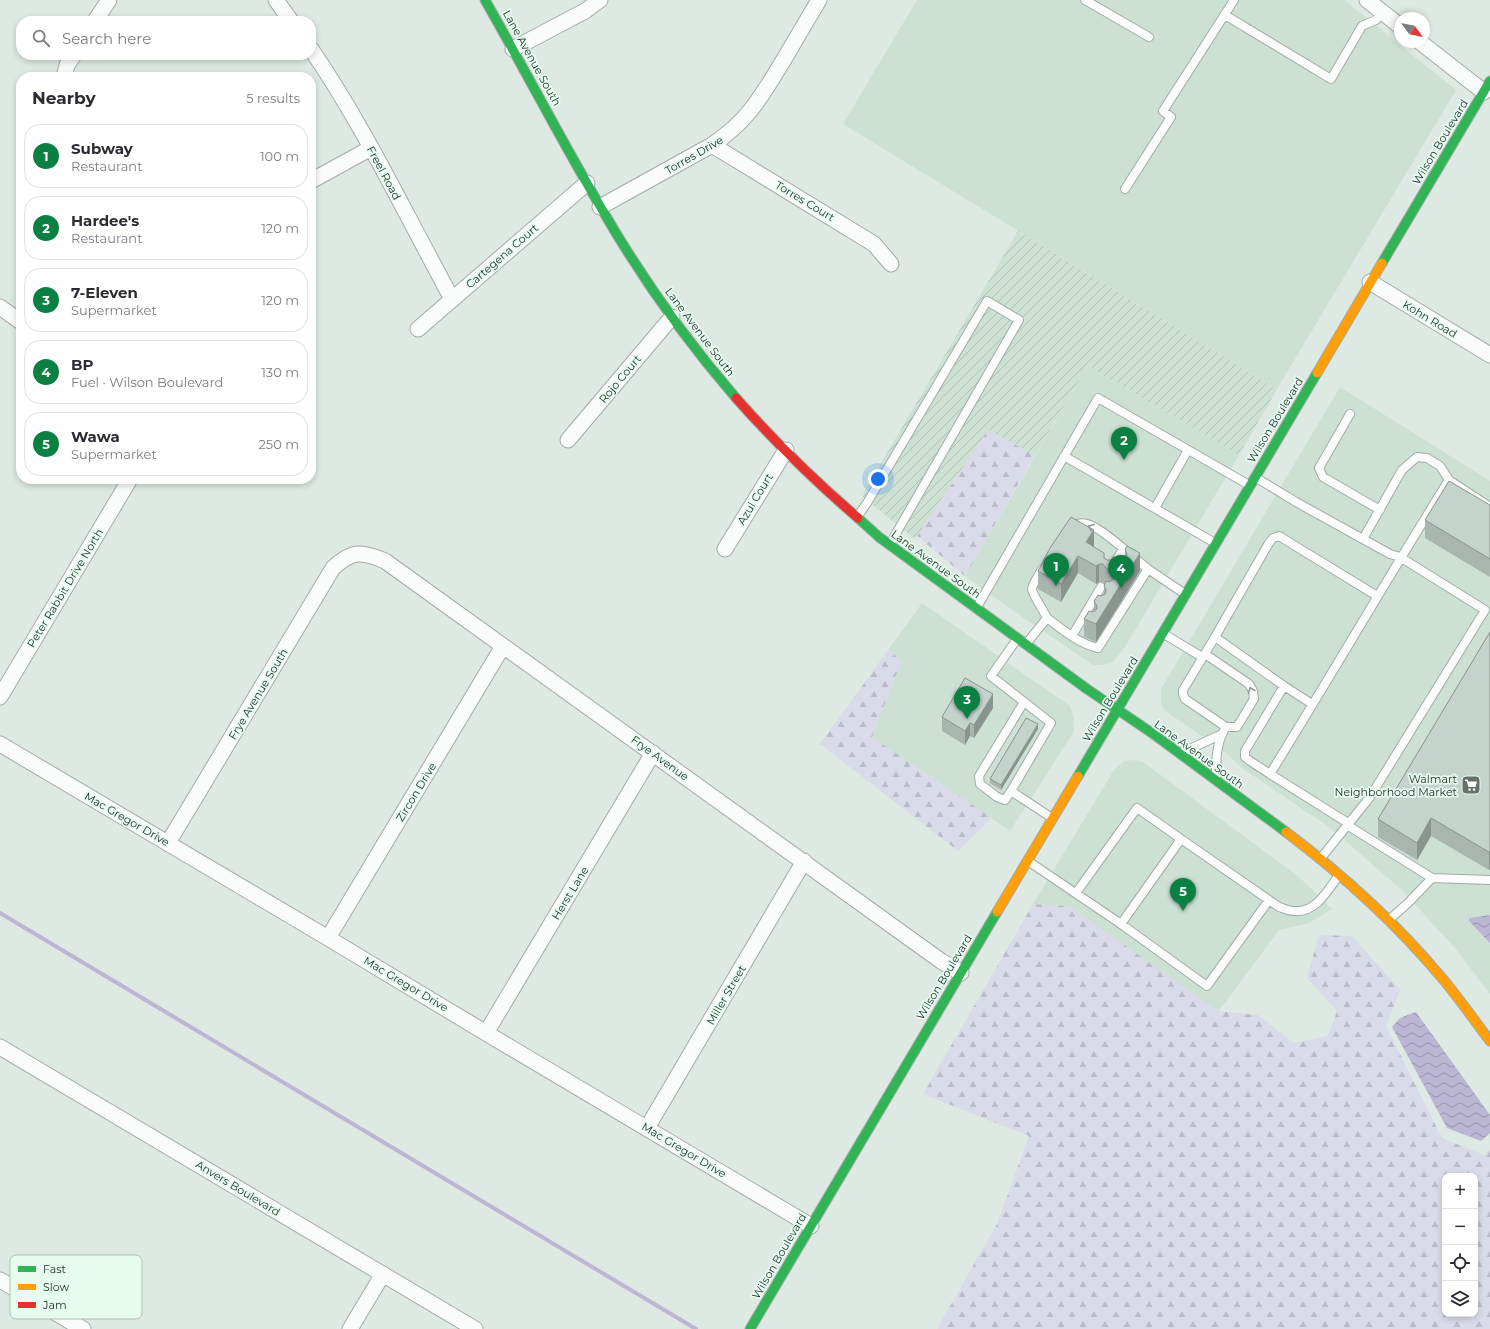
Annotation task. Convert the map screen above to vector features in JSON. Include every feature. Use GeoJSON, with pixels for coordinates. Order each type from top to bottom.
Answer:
{"type":"FeatureCollection","features":[{"type":"Feature","properties":{"kind":"main road","name":"Lane Avenue South"},"geometry":{"type":"LineString","coordinates":[[485,0],[600,207],[637,266],[708,366],[751,414],[786,450],[889,545],[1321,858],[1389,920],[1442,978],[1490,1041]]}},
{"type":"Feature","properties":{"kind":"main road","name":"Wilson Boulevard"},"geometry":{"type":"LineString","coordinates":[[750,1329],[1487,87]]}},
{"type":"Feature","properties":{"kind":"street"},"geometry":{"type":"LineString","coordinates":[[98,16],[109,0]]}},
{"type":"Feature","properties":{"kind":"street"},"geometry":{"type":"LineString","coordinates":[[276,0],[287,16]]}},
{"type":"Feature","properties":{"kind":"street"},"geometry":{"type":"LineString","coordinates":[[513,49],[585,11],[600,0]]}},
{"type":"Feature","properties":{"kind":"street","name":"Torres Drive"},"geometry":{"type":"LineString","coordinates":[[600,207],[726,136],[753,109],[819,0]]}},
{"type":"Feature","properties":{"kind":"street"},"geometry":{"type":"LineString","coordinates":[[1367,0],[1394,21]]}},
{"type":"Feature","properties":{"kind":"street"},"geometry":{"type":"LineString","coordinates":[[1429,48],[1487,87]]}},
{"type":"Feature","properties":{"kind":"street","name":"Freel Road"},"geometry":{"type":"LineString","coordinates":[[316,56],[330,77],[371,148],[452,299]]}},
{"type":"Feature","properties":{"kind":"street"},"geometry":{"type":"LineString","coordinates":[[65,72],[67,65],[70,60]]}},
{"type":"Feature","properties":{"kind":"street","name":"Torres Court"},"geometry":{"type":"LineString","coordinates":[[712,145],[874,244],[891,264]]}},
{"type":"Feature","properties":{"kind":"street"},"geometry":{"type":"LineString","coordinates":[[316,178],[371,148]]}},
{"type":"Feature","properties":{"kind":"street","name":"Cartegena Court"},"geometry":{"type":"LineString","coordinates":[[418,329],[587,183]]}},
{"type":"Feature","properties":{"kind":"street","name":"Kohn Road"},"geometry":{"type":"LineString","coordinates":[[1370,282],[1490,355]]}},
{"type":"Feature","properties":{"kind":"street"},"geometry":{"type":"LineString","coordinates":[[0,308],[16,319]]}},
{"type":"Feature","properties":{"kind":"street","name":"Rojo Court"},"geometry":{"type":"LineString","coordinates":[[568,440],[672,317]]}},
{"type":"Feature","properties":{"kind":"street","name":"Azul Court"},"geometry":{"type":"LineString","coordinates":[[725,549],[786,450]]}},
{"type":"Feature","properties":{"kind":"street","name":"Peter Rabbit Drive North"},"geometry":{"type":"LineString","coordinates":[[0,697],[127,484]]}},
{"type":"Feature","properties":{"kind":"street","name":"Frye Avenue"},"geometry":{"type":"LineString","coordinates":[[356,554],[370,555],[385,561],[942,961],[961,973]]}},
{"type":"Feature","properties":{"kind":"street","name":"Frye Avenue South"},"geometry":{"type":"LineString","coordinates":[[168,843],[333,568],[344,558],[356,554]]}},
{"type":"Feature","properties":{"kind":"street","name":"Zircon Drive"},"geometry":{"type":"LineString","coordinates":[[328,938],[503,646]]}},
{"type":"Feature","properties":{"kind":"street","name":"Mac Gregor Drive"},"geometry":{"type":"LineString","coordinates":[[0,744],[811,1226]]}},
{"type":"Feature","properties":{"kind":"street","name":"Herst Lane"},"geometry":{"type":"LineString","coordinates":[[486,1033],[653,753]]}},
{"type":"Feature","properties":{"kind":"street","name":"Miller Street"},"geometry":{"type":"LineString","coordinates":[[647,1128],[804,862]]}},
{"type":"Feature","properties":{"kind":"street","name":"Anvers Boulevard"},"geometry":{"type":"LineString","coordinates":[[0,1047],[475,1329]]}},
{"type":"Feature","properties":{"kind":"street"},"geometry":{"type":"LineString","coordinates":[[350,1329],[383,1274]]}},
{"type":"Feature","properties":{"kind":"street"},"geometry":{"type":"LineString","coordinates":[[0,1280],[10,1286]]}},
{"type":"Feature","properties":{"kind":"street"},"geometry":{"type":"LineString","coordinates":[[66,1319],[83,1329]]}},
{"type":"Feature","properties":{"kind":"lane"},"geometry":{"type":"LineString","coordinates":[[1085,0],[1149,37]]}},
{"type":"Feature","properties":{"kind":"lane"},"geometry":{"type":"LineString","coordinates":[[1125,189],[1171,117],[1163,112],[1234,0]]}},
{"type":"Feature","properties":{"kind":"lane"},"geometry":{"type":"LineString","coordinates":[[1225,15],[1331,79],[1362,26],[1376,20],[1382,12]]}},
{"type":"Feature","properties":{"kind":"lane"},"geometry":{"type":"LineString","coordinates":[[857,517],[867,503],[987,301],[1019,320],[889,545]]}},
{"type":"Feature","properties":{"kind":"lane"},"geometry":{"type":"LineString","coordinates":[[976,608],[1098,398],[1250,486]]}},
{"type":"Feature","properties":{"kind":"lane"},"geometry":{"type":"LineString","coordinates":[[1350,414],[1319,468],[1323,477],[1380,510]]}},
{"type":"Feature","properties":{"kind":"lane"},"geometry":{"type":"LineString","coordinates":[[1155,508],[1188,450]]}},
{"type":"Feature","properties":{"kind":"lane"},"geometry":{"type":"LineString","coordinates":[[1064,456],[1216,544]]}},
{"type":"Feature","properties":{"kind":"lane"},"geometry":{"type":"LineString","coordinates":[[1364,539],[1402,470],[1416,457],[1427,458],[1440,466],[1449,480],[1490,507]]}},
{"type":"Feature","properties":{"kind":"lane"},"geometry":{"type":"LineString","coordinates":[[1255,477],[1296,502],[1390,554],[1400,558],[1485,610],[1370,797],[1321,858]]}},
{"type":"Feature","properties":{"kind":"lane"},"geometry":{"type":"LineString","coordinates":[[1270,774],[1335,669],[1400,558],[1449,480]]}},
{"type":"Feature","properties":{"kind":"lane"},"geometry":{"type":"LineString","coordinates":[[1069,527],[1079,523],[1091,525],[1148,569],[1185,595]]}},
{"type":"Feature","properties":{"kind":"lane"},"geometry":{"type":"LineString","coordinates":[[1162,633],[1203,655],[1249,684],[1253,691],[1254,699],[1237,726],[1226,727],[1185,699],[1183,690],[1203,655],[1215,637],[1269,543],[1273,538],[1279,536],[1377,596]]}},
{"type":"Feature","properties":{"kind":"lane"},"geometry":{"type":"LineString","coordinates":[[1122,572],[1111,570],[1123,549]]}},
{"type":"Feature","properties":{"kind":"lane"},"geometry":{"type":"LineString","coordinates":[[1047,559],[1032,588],[1033,594],[1042,607],[1046,618],[1072,636],[1092,647],[1098,648],[1137,582],[1148,569]]}},
{"type":"Feature","properties":{"kind":"lane"},"geometry":{"type":"LineString","coordinates":[[1072,636],[1100,588],[1109,594]]}},
{"type":"Feature","properties":{"kind":"lane"},"geometry":{"type":"LineString","coordinates":[[1092,602],[1101,608]]}},
{"type":"Feature","properties":{"kind":"lane"},"geometry":{"type":"LineString","coordinates":[[1026,645],[1046,618]]}},
{"type":"Feature","properties":{"kind":"lane"},"geometry":{"type":"LineString","coordinates":[[1082,619],[1092,624]]}},
{"type":"Feature","properties":{"kind":"lane"},"geometry":{"type":"LineString","coordinates":[[1215,637],[1312,704]]}},
{"type":"Feature","properties":{"kind":"lane"},"geometry":{"type":"LineString","coordinates":[[1017,638],[992,676],[1051,723],[1005,800],[997,797],[980,784],[979,776],[1024,702]]}},
{"type":"Feature","properties":{"kind":"lane"},"geometry":{"type":"LineString","coordinates":[[1284,686],[1245,751],[1245,757],[1250,762],[1432,878],[1490,880]]}},
{"type":"Feature","properties":{"kind":"lane"},"geometry":{"type":"LineString","coordinates":[[1216,781],[1216,761],[1220,735],[1226,727]]}},
{"type":"Feature","properties":{"kind":"lane"},"geometry":{"type":"LineString","coordinates":[[1179,754],[1220,735]]}},
{"type":"Feature","properties":{"kind":"lane"},"geometry":{"type":"LineString","coordinates":[[1011,791],[1054,818]]}},
{"type":"Feature","properties":{"kind":"lane"},"geometry":{"type":"LineString","coordinates":[[1076,893],[1137,808],[1279,907],[1294,911],[1307,910],[1316,905],[1339,874]]}},
{"type":"Feature","properties":{"kind":"lane"},"geometry":{"type":"LineString","coordinates":[[1121,924],[1181,839]]}},
{"type":"Feature","properties":{"kind":"lane"},"geometry":{"type":"LineString","coordinates":[[1028,861],[1121,924],[1207,986],[1269,900]]}},
{"type":"Feature","properties":{"kind":"lane"},"geometry":{"type":"LineString","coordinates":[[1389,920],[1432,878]]}},
{"type":"Feature","properties":{"kind":"shaded area"},"geometry":{"type":"Polygon","coordinates":[[[917,0],[1344,0],[1394,40],[1394,48],[1404,48],[1456,90],[1277,389],[843,124],[917,0]]]}},
{"type":"Feature","properties":{"kind":"shaded area"},"geometry":{"type":"Polygon","coordinates":[[[1018,231],[1277,389],[1239,455],[1088,366],[1035,455],[988,430],[915,539],[863,497],[864,492],[1018,231]]]}},
{"type":"Feature","properties":{"kind":"shaded area"},"geometry":{"type":"Polygon","coordinates":[[[1088,366],[1239,455],[1125,647],[1113,662],[1104,665],[1093,665],[965,576],[1088,366]]]}},
{"type":"Feature","properties":{"kind":"shaded area"},"geometry":{"type":"Polygon","coordinates":[[[1340,387],[1490,481],[1490,994],[1455,948],[1402,890],[1329,827],[1242,768],[1226,753],[1164,710],[1161,703],[1161,689],[1340,387]]]}},
{"type":"Feature","properties":{"kind":"shaded area"},"geometry":{"type":"Polygon","coordinates":[[[922,603],[1070,706],[1074,719],[1073,733],[1010,831],[872,737],[901,662],[889,649],[922,603]]]}},
{"type":"Feature","properties":{"kind":"shaded area"},"geometry":{"type":"Polygon","coordinates":[[[1135,760],[1143,762],[1298,876],[1332,909],[1309,923],[1279,930],[1218,1012],[1069,906],[1033,904],[1114,770],[1124,761],[1135,760]]]}},
{"type":"Feature","properties":{"kind":"green space"},"geometry":{"type":"Polygon","coordinates":[[[988,430],[1035,455],[965,576],[917,536],[988,430]]]}},
{"type":"Feature","properties":{"kind":"green space"},"geometry":{"type":"Polygon","coordinates":[[[889,649],[901,662],[872,737],[992,818],[958,851],[820,744],[889,649]]]}},
{"type":"Feature","properties":{"kind":"green space"},"geometry":{"type":"Polygon","coordinates":[[[1033,904],[1069,906],[1218,1011],[1258,1015],[1294,1043],[1328,1036],[1337,1011],[1307,978],[1319,935],[1352,936],[1400,990],[1386,1026],[1442,1138],[1484,1155],[1490,1150],[1490,1329],[937,1329],[997,1224],[1029,1136],[923,1094],[1033,904]]]}},
{"type":"Feature","properties":{"kind":"water"},"geometry":{"type":"Polygon","coordinates":[[[1490,915],[1490,943],[1469,921],[1469,918],[1490,915]]]}},
{"type":"Feature","properties":{"kind":"water"},"geometry":{"type":"Polygon","coordinates":[[[1416,1012],[1490,1115],[1490,1133],[1481,1141],[1447,1128],[1392,1027],[1400,1018],[1416,1012]]]}},
{"type":"Feature","properties":{"kind":"building"},"geometry":{"type":"Polygon","coordinates":[[[1449,481],[1490,505],[1490,559],[1425,520],[1449,481]]]}},
{"type":"Feature","properties":{"kind":"building"},"geometry":{"type":"Polygon","coordinates":[[[1071,517],[1094,530],[1086,542],[1104,553],[1104,558],[1107,560],[1114,558],[1118,561],[1119,559],[1125,559],[1127,555],[1125,549],[1127,546],[1140,553],[1096,624],[1084,619],[1089,611],[1093,612],[1097,609],[1094,601],[1098,595],[1101,596],[1105,594],[1106,590],[1104,586],[1106,581],[1109,582],[1114,579],[1113,573],[1103,564],[1096,566],[1078,556],[1061,584],[1038,571],[1050,548],[1071,517]]]}},
{"type":"Feature","properties":{"kind":"building"},"geometry":{"type":"Polygon","coordinates":[[[1490,632],[1490,851],[1489,852],[1431,818],[1417,843],[1378,819],[1490,632]]]}},
{"type":"Feature","properties":{"kind":"building"},"geometry":{"type":"Polygon","coordinates":[[[965,678],[993,694],[974,725],[970,723],[965,731],[942,717],[965,678]]]}},
{"type":"Feature","properties":{"kind":"building"},"geometry":{"type":"Polygon","coordinates":[[[1026,718],[1038,724],[1001,785],[990,779],[1026,718]]]}},
{"type":"Feature","properties":{"kind":"waterway"},"geometry":{"type":"LineString","coordinates":[[0,913],[696,1329]]}},
{"type":"Feature","properties":{"kind":"traffic: fast"},"geometry":{"type":"LineString","coordinates":[[485,0],[615,231],[647,281],[681,329],[736,398]]}},
{"type":"Feature","properties":{"kind":"traffic: fast"},"geometry":{"type":"LineString","coordinates":[[1382,263],[1490,81]]}},
{"type":"Feature","properties":{"kind":"traffic: fast"},"geometry":{"type":"LineString","coordinates":[[1078,776],[1317,373]]}},
{"type":"Feature","properties":{"kind":"traffic: fast"},"geometry":{"type":"LineString","coordinates":[[858,518],[879,537],[1087,689],[1152,733],[1286,832]]}},
{"type":"Feature","properties":{"kind":"traffic: fast"},"geometry":{"type":"LineString","coordinates":[[750,1329],[997,912]]}},
{"type":"Feature","properties":{"kind":"traffic: slow"},"geometry":{"type":"LineString","coordinates":[[1317,373],[1382,263]]}},
{"type":"Feature","properties":{"kind":"traffic: slow"},"geometry":{"type":"LineString","coordinates":[[997,912],[1078,776]]}},
{"type":"Feature","properties":{"kind":"traffic: slow"},"geometry":{"type":"LineString","coordinates":[[1286,832],[1328,865],[1368,900],[1406,938],[1448,986],[1490,1041]]}},
{"type":"Feature","properties":{"kind":"traffic: jam"},"geometry":{"type":"LineString","coordinates":[[736,398],[795,460],[858,518]]}},
{"type":"Feature","properties":{"kind":"place","name":"Hardee's"},"geometry":{"type":"Point","coordinates":[1124,460]}},
{"type":"Feature","properties":{"kind":"place","name":"Subway"},"geometry":{"type":"Point","coordinates":[1056,586]}},
{"type":"Feature","properties":{"kind":"place","name":"BP"},"geometry":{"type":"Point","coordinates":[1121,588]}},
{"type":"Feature","properties":{"kind":"place","name":"7-Eleven"},"geometry":{"type":"Point","coordinates":[967,719]}},
{"type":"Feature","properties":{"kind":"place","name":"Walmart Neighborhood Market"},"geometry":{"type":"Point","coordinates":[1471,785]}},
{"type":"Feature","properties":{"kind":"place","name":"Wawa"},"geometry":{"type":"Point","coordinates":[1183,911]}}]}
